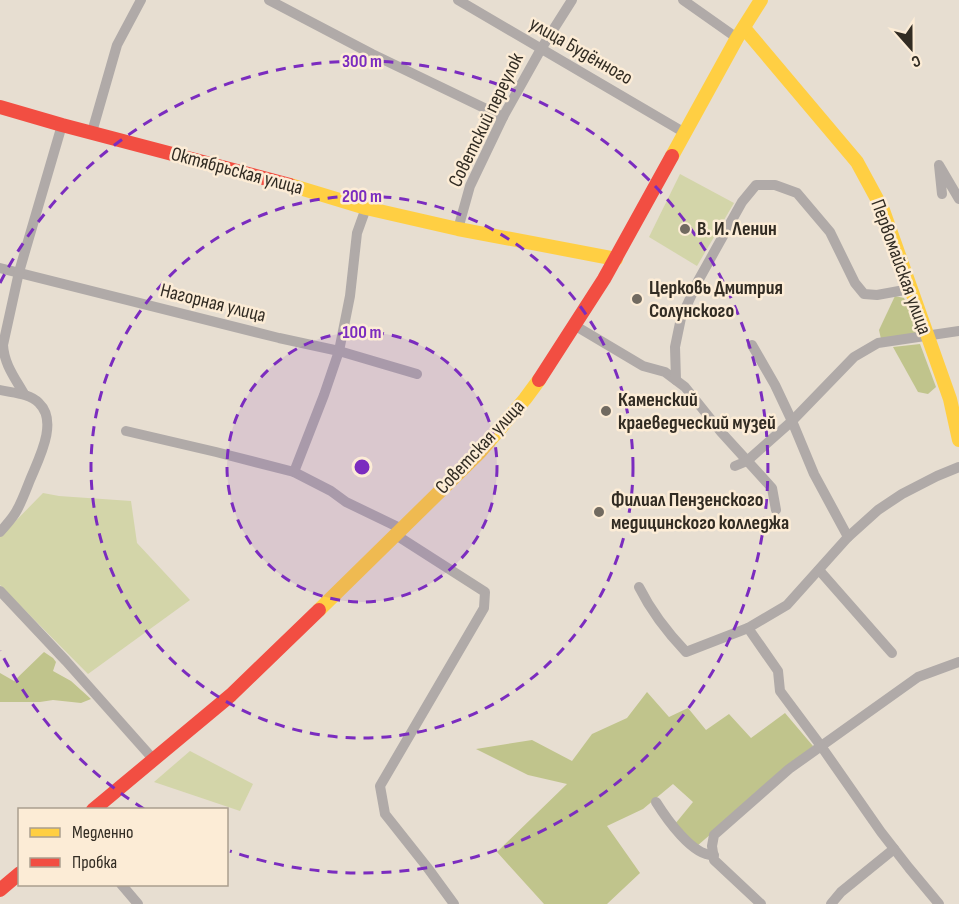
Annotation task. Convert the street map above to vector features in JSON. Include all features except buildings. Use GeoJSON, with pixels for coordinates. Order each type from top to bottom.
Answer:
{"type":"FeatureCollection","features":[{"type":"Feature","properties":{"kind":"street"},"geometry":{"type":"LineString","coordinates":[[92,132],[117,45],[141,0]]}},
{"type":"Feature","properties":{"kind":"street"},"geometry":{"type":"LineString","coordinates":[[269,0],[372,54],[503,117]]}},
{"type":"Feature","properties":{"kind":"street","name":"улица Будённого"},"geometry":{"type":"LineString","coordinates":[[458,0],[685,133]]}},
{"type":"Feature","properties":{"kind":"street","name":"Советский переулок"},"geometry":{"type":"LineString","coordinates":[[458,229],[470,186],[503,117],[541,49],[572,0]]}},
{"type":"Feature","properties":{"kind":"street"},"geometry":{"type":"LineString","coordinates":[[683,0],[740,33]]}},
{"type":"Feature","properties":{"kind":"street","name":"Советская улица"},"geometry":{"type":"LineString","coordinates":[[95,808],[231,694],[480,452],[525,399],[616,259],[740,33],[761,0]]}},
{"type":"Feature","properties":{"kind":"street","name":"Первомайская улица"},"geometry":{"type":"LineString","coordinates":[[740,33],[857,162],[883,210],[950,399],[959,440]]}},
{"type":"Feature","properties":{"kind":"street","name":"Октябрьская улица"},"geometry":{"type":"LineString","coordinates":[[0,106],[366,208],[458,229],[616,259]]}},
{"type":"Feature","properties":{"kind":"street"},"geometry":{"type":"LineString","coordinates":[[24,394],[8,365],[3,345],[19,272],[62,125]]}},
{"type":"Feature","properties":{"kind":"street"},"geometry":{"type":"LineString","coordinates":[[942,194],[939,165],[959,199]]}},
{"type":"Feature","properties":{"kind":"street"},"geometry":{"type":"LineString","coordinates":[[676,380],[675,347],[681,318],[698,281],[742,202],[756,185],[775,185],[797,193],[830,232],[855,283],[864,294],[877,295],[910,289]]}},
{"type":"Feature","properties":{"kind":"street"},"geometry":{"type":"LineString","coordinates":[[294,472],[339,351],[350,296],[357,233],[366,208]]}},
{"type":"Feature","properties":{"kind":"street","name":"Нагорная улица"},"geometry":{"type":"LineString","coordinates":[[0,268],[339,351],[417,374]]}},
{"type":"Feature","properties":{"kind":"street"},"geometry":{"type":"LineString","coordinates":[[574,326],[643,366],[665,372],[685,387],[721,432],[772,488],[776,510]]}},
{"type":"Feature","properties":{"kind":"street"},"geometry":{"type":"LineString","coordinates":[[735,466],[747,461],[792,421],[854,357],[878,343],[959,331]]}},
{"type":"Feature","properties":{"kind":"street"},"geometry":{"type":"LineString","coordinates":[[752,345],[775,385],[814,474],[848,537]]}},
{"type":"Feature","properties":{"kind":"street"},"geometry":{"type":"LineString","coordinates":[[0,390],[24,394],[38,402],[45,412],[47,425],[45,444],[17,511],[0,532]]}},
{"type":"Feature","properties":{"kind":"street"},"geometry":{"type":"LineString","coordinates":[[126,431],[294,472],[331,491],[399,532],[485,591],[484,608],[380,786],[385,814],[454,904]]}},
{"type":"Feature","properties":{"kind":"street"},"geometry":{"type":"LineString","coordinates":[[639,587],[649,606],[686,652],[748,628],[788,605],[848,537],[878,510],[902,494],[959,467]]}},
{"type":"Feature","properties":{"kind":"street"},"geometry":{"type":"LineString","coordinates":[[819,570],[892,653]]}},
{"type":"Feature","properties":{"kind":"street"},"geometry":{"type":"LineString","coordinates":[[0,591],[154,760]]}},
{"type":"Feature","properties":{"kind":"street"},"geometry":{"type":"LineString","coordinates":[[748,628],[778,671],[780,691],[894,849],[939,904]]}},
{"type":"Feature","properties":{"kind":"street"},"geometry":{"type":"LineString","coordinates":[[761,904],[714,860],[712,846],[714,835],[789,769],[918,677],[959,662]]}},
{"type":"Feature","properties":{"kind":"street"},"geometry":{"type":"LineString","coordinates":[[656,802],[667,820],[686,840],[707,856],[714,855]]}},
{"type":"Feature","properties":{"kind":"street"},"geometry":{"type":"LineString","coordinates":[[831,904],[841,892],[894,849]]}},
{"type":"Feature","properties":{"kind":"street"},"geometry":{"type":"LineString","coordinates":[[0,890],[18,875]]}},
{"type":"Feature","properties":{"kind":"street"},"geometry":{"type":"LineString","coordinates":[[122,886],[138,904]]}},
{"type":"Feature","properties":{"kind":"green space"},"geometry":{"type":"Polygon","coordinates":[[[680,174],[734,203],[697,266],[649,237],[680,174]]]}},
{"type":"Feature","properties":{"kind":"green space"},"geometry":{"type":"Polygon","coordinates":[[[895,296],[904,298],[919,334],[881,339],[879,330],[895,296]]]}},
{"type":"Feature","properties":{"kind":"green space"},"geometry":{"type":"Polygon","coordinates":[[[920,344],[936,387],[928,394],[918,392],[893,347],[920,344]]]}},
{"type":"Feature","properties":{"kind":"green space"},"geometry":{"type":"Polygon","coordinates":[[[43,493],[131,501],[137,543],[190,600],[88,674],[0,585],[0,537],[43,493]]]}},
{"type":"Feature","properties":{"kind":"green space"},"geometry":{"type":"Polygon","coordinates":[[[44,652],[56,662],[53,671],[71,681],[91,699],[81,703],[53,700],[0,702],[0,673],[14,681],[44,652]]]}},
{"type":"Feature","properties":{"kind":"green space"},"geometry":{"type":"Polygon","coordinates":[[[647,692],[669,717],[688,708],[706,730],[729,714],[751,738],[785,713],[813,746],[697,846],[675,824],[693,802],[673,784],[643,809],[607,826],[640,873],[607,904],[544,904],[497,852],[567,784],[528,775],[476,749],[532,740],[572,761],[592,734],[627,718],[647,692]]]}},
{"type":"Feature","properties":{"kind":"green space"},"geometry":{"type":"Polygon","coordinates":[[[190,751],[253,784],[240,811],[154,782],[190,751]]]}},
{"type":"Feature","properties":{"kind":"traffic: slow"},"geometry":{"type":"LineString","coordinates":[[672,156],[737,38],[761,0]]}},
{"type":"Feature","properties":{"kind":"traffic: slow"},"geometry":{"type":"LineString","coordinates":[[744,28],[857,162],[883,210],[950,399],[959,440]]}},
{"type":"Feature","properties":{"kind":"traffic: slow"},"geometry":{"type":"LineString","coordinates":[[290,185],[366,208],[458,229],[616,259]]}},
{"type":"Feature","properties":{"kind":"traffic: slow"},"geometry":{"type":"LineString","coordinates":[[319,610],[480,452],[539,380]]}},
{"type":"Feature","properties":{"kind":"traffic: jam"},"geometry":{"type":"LineString","coordinates":[[0,107],[290,185]]}},
{"type":"Feature","properties":{"kind":"traffic: jam"},"geometry":{"type":"LineString","coordinates":[[539,380],[604,279],[672,156]]}},
{"type":"Feature","properties":{"kind":"traffic: jam"},"geometry":{"type":"LineString","coordinates":[[95,808],[231,695],[319,610]]}},
{"type":"Feature","properties":{"kind":"traffic: jam"},"geometry":{"type":"LineString","coordinates":[[0,890],[18,875]]}},
{"type":"Feature","properties":{"kind":"place","name":"В. И. Ленин"},"geometry":{"type":"Point","coordinates":[685,229]}},
{"type":"Feature","properties":{"kind":"place","name":"Церковь Дмитрия Солунского"},"geometry":{"type":"Point","coordinates":[637,299]}},
{"type":"Feature","properties":{"kind":"place","name":"Каменский краеведческий музей"},"geometry":{"type":"Point","coordinates":[606,411]}},
{"type":"Feature","properties":{"kind":"place","name":"Филиал Пензенского медицинского колледжа"},"geometry":{"type":"Point","coordinates":[599,512]}}]}
